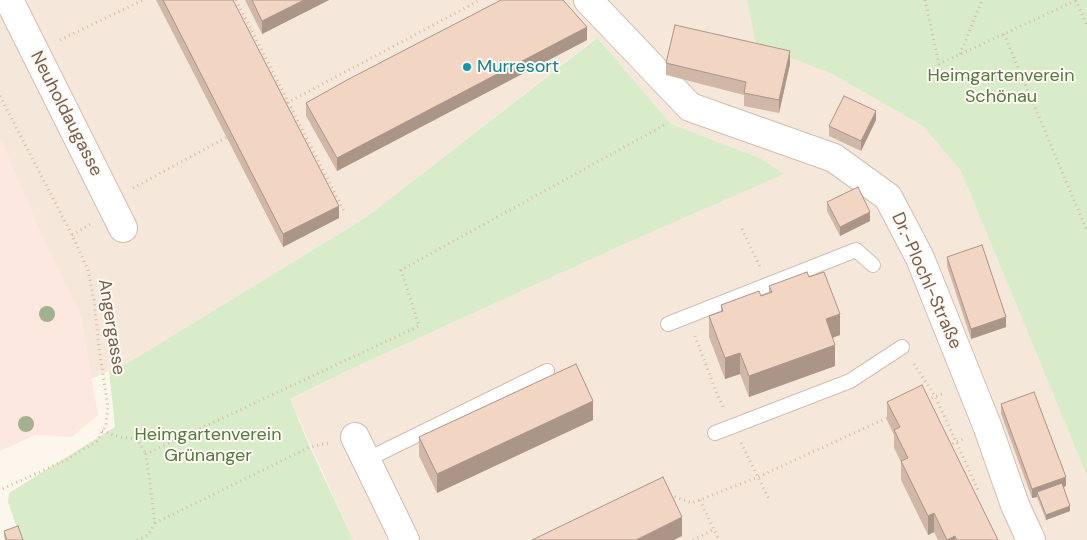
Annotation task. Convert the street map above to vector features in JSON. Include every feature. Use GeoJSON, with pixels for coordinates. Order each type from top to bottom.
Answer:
{"type":"FeatureCollection","features":[{"type":"Feature","properties":{"kind":"street","name":"Neuholdaugasse"},"geometry":{"type":"LineString","coordinates":[[8,0],[123,228]]}},
{"type":"Feature","properties":{"kind":"street","name":"Dr.-Plochl-Straße"},"geometry":{"type":"LineString","coordinates":[[588,0],[690,107],[834,158],[888,197],[920,258],[988,428],[1015,504],[1031,540]]}},
{"type":"Feature","properties":{"kind":"street"},"geometry":{"type":"LineString","coordinates":[[361,448],[405,540]]}},
{"type":"Feature","properties":{"kind":"lane"},"geometry":{"type":"LineString","coordinates":[[668,324],[856,250],[873,265]]}},
{"type":"Feature","properties":{"kind":"lane"},"geometry":{"type":"LineString","coordinates":[[715,433],[850,381],[902,347]]}},
{"type":"Feature","properties":{"kind":"lane"},"geometry":{"type":"LineString","coordinates":[[361,448],[547,371]]}},
{"type":"Feature","properties":{"kind":"path"},"geometry":{"type":"LineString","coordinates":[[35,52],[143,0]]}},
{"type":"Feature","properties":{"kind":"path"},"geometry":{"type":"LineString","coordinates":[[236,0],[345,213]]}},
{"type":"Feature","properties":{"kind":"path"},"geometry":{"type":"LineString","coordinates":[[281,106],[480,0]]}},
{"type":"Feature","properties":{"kind":"path"},"geometry":{"type":"LineString","coordinates":[[925,0],[939,64],[1076,0],[1087,26]]}},
{"type":"Feature","properties":{"kind":"path"},"geometry":{"type":"LineString","coordinates":[[960,54],[982,0]]}},
{"type":"Feature","properties":{"kind":"path"},"geometry":{"type":"LineString","coordinates":[[1004,34],[1087,231]]}},
{"type":"Feature","properties":{"kind":"path","name":"Angergasse"},"geometry":{"type":"LineString","coordinates":[[0,96],[72,234],[88,270],[94,300],[108,407],[106,425],[102,431]]}},
{"type":"Feature","properties":{"kind":"path"},"geometry":{"type":"LineString","coordinates":[[146,454],[419,326],[401,270],[666,124]]}},
{"type":"Feature","properties":{"kind":"path"},"geometry":{"type":"LineString","coordinates":[[110,201],[227,137]]}},
{"type":"Feature","properties":{"kind":"path"},"geometry":{"type":"LineString","coordinates":[[902,347],[935,396],[926,400]]}},
{"type":"Feature","properties":{"kind":"path"},"geometry":{"type":"LineString","coordinates":[[665,493],[692,503],[758,477],[889,417]]}},
{"type":"Feature","properties":{"kind":"path"},"geometry":{"type":"LineString","coordinates":[[0,490],[66,460],[97,441],[102,431],[120,437],[137,439],[146,454],[155,523]]}},
{"type":"Feature","properties":{"kind":"path"},"geometry":{"type":"LineString","coordinates":[[138,540],[148,535],[155,523],[310,447]]}},
{"type":"Feature","properties":{"kind":"path"},"geometry":{"type":"LineString","coordinates":[[700,500],[719,540]]}},
{"type":"Feature","properties":{"kind":"path"},"geometry":{"type":"LineString","coordinates":[[693,540],[714,529]]}},
{"type":"Feature","properties":{"kind":"shaded area"},"geometry":{"type":"Polygon","coordinates":[[[0,0],[747,0],[757,44],[832,74],[923,126],[961,171],[1087,476],[1087,540],[353,540],[290,399],[351,369],[629,242],[783,174],[760,158],[671,124],[596,38],[365,218],[131,361],[91,379],[81,317],[45,244],[0,139],[0,0]]]}},
{"type":"Feature","properties":{"kind":"shaded area"},"geometry":{"type":"Polygon","coordinates":[[[0,139],[45,244],[81,317],[98,415],[72,437],[35,435],[0,451],[0,139]]]}},
{"type":"Feature","properties":{"kind":"green space","name":"Heimgartenverein Schönau"},"geometry":{"type":"Polygon","coordinates":[[[747,0],[1087,0],[1087,476],[961,171],[923,126],[832,74],[756,44],[747,0]]]}},
{"type":"Feature","properties":{"kind":"green space","name":"Heimgartenverein Grünanger"},"geometry":{"type":"Polygon","coordinates":[[[597,38],[671,124],[760,158],[784,174],[629,242],[351,369],[290,399],[353,540],[21,540],[8,502],[9,493],[115,427],[109,371],[131,361],[365,218],[597,38]]]}},
{"type":"Feature","properties":{"kind":"building"},"geometry":{"type":"Polygon","coordinates":[[[163,0],[233,0],[339,206],[283,234],[163,0]]]}},
{"type":"Feature","properties":{"kind":"building"},"geometry":{"type":"Polygon","coordinates":[[[252,0],[304,0],[262,21],[252,0]]]}},
{"type":"Feature","properties":{"kind":"building","name":"Murresort"},"geometry":{"type":"Polygon","coordinates":[[[501,0],[563,0],[587,27],[337,158],[306,103],[501,0]]]}},
{"type":"Feature","properties":{"kind":"building"},"geometry":{"type":"Polygon","coordinates":[[[675,25],[790,51],[779,100],[744,93],[746,82],[666,63],[675,25]]]}},
{"type":"Feature","properties":{"kind":"building"},"geometry":{"type":"Polygon","coordinates":[[[844,96],[876,111],[861,141],[829,126],[844,96]]]}},
{"type":"Feature","properties":{"kind":"building"},"geometry":{"type":"Polygon","coordinates":[[[858,187],[870,212],[840,227],[827,202],[858,187]]]}},
{"type":"Feature","properties":{"kind":"building"},"geometry":{"type":"Polygon","coordinates":[[[982,245],[1006,317],[971,329],[947,257],[982,245]]]}},
{"type":"Feature","properties":{"kind":"building"},"geometry":{"type":"Polygon","coordinates":[[[807,272],[809,277],[824,272],[840,314],[826,319],[835,345],[749,376],[740,353],[725,358],[709,316],[723,311],[721,305],[759,291],[761,296],[772,292],[769,286],[807,272]]]}},
{"type":"Feature","properties":{"kind":"building"},"geometry":{"type":"Polygon","coordinates":[[[576,364],[593,401],[437,474],[419,437],[576,364]]]}},
{"type":"Feature","properties":{"kind":"building"},"geometry":{"type":"Polygon","coordinates":[[[922,385],[998,540],[957,540],[955,536],[947,540],[934,513],[928,516],[901,461],[908,458],[894,430],[900,427],[887,402],[922,385]]]}},
{"type":"Feature","properties":{"kind":"building"},"geometry":{"type":"Polygon","coordinates":[[[1034,392],[1066,477],[1032,489],[1001,404],[1034,392]]]}},
{"type":"Feature","properties":{"kind":"building"},"geometry":{"type":"Polygon","coordinates":[[[663,477],[682,517],[636,540],[532,540],[663,477]]]}},
{"type":"Feature","properties":{"kind":"building"},"geometry":{"type":"Polygon","coordinates":[[[1062,483],[1070,506],[1046,515],[1037,492],[1062,483]]]}},
{"type":"Feature","properties":{"kind":"building"},"geometry":{"type":"Polygon","coordinates":[[[18,526],[23,540],[7,540],[4,531],[18,526]]]}},
{"type":"Feature","properties":{"kind":"place","name":"Murresort"},"geometry":{"type":"Point","coordinates":[467,67]}}]}
